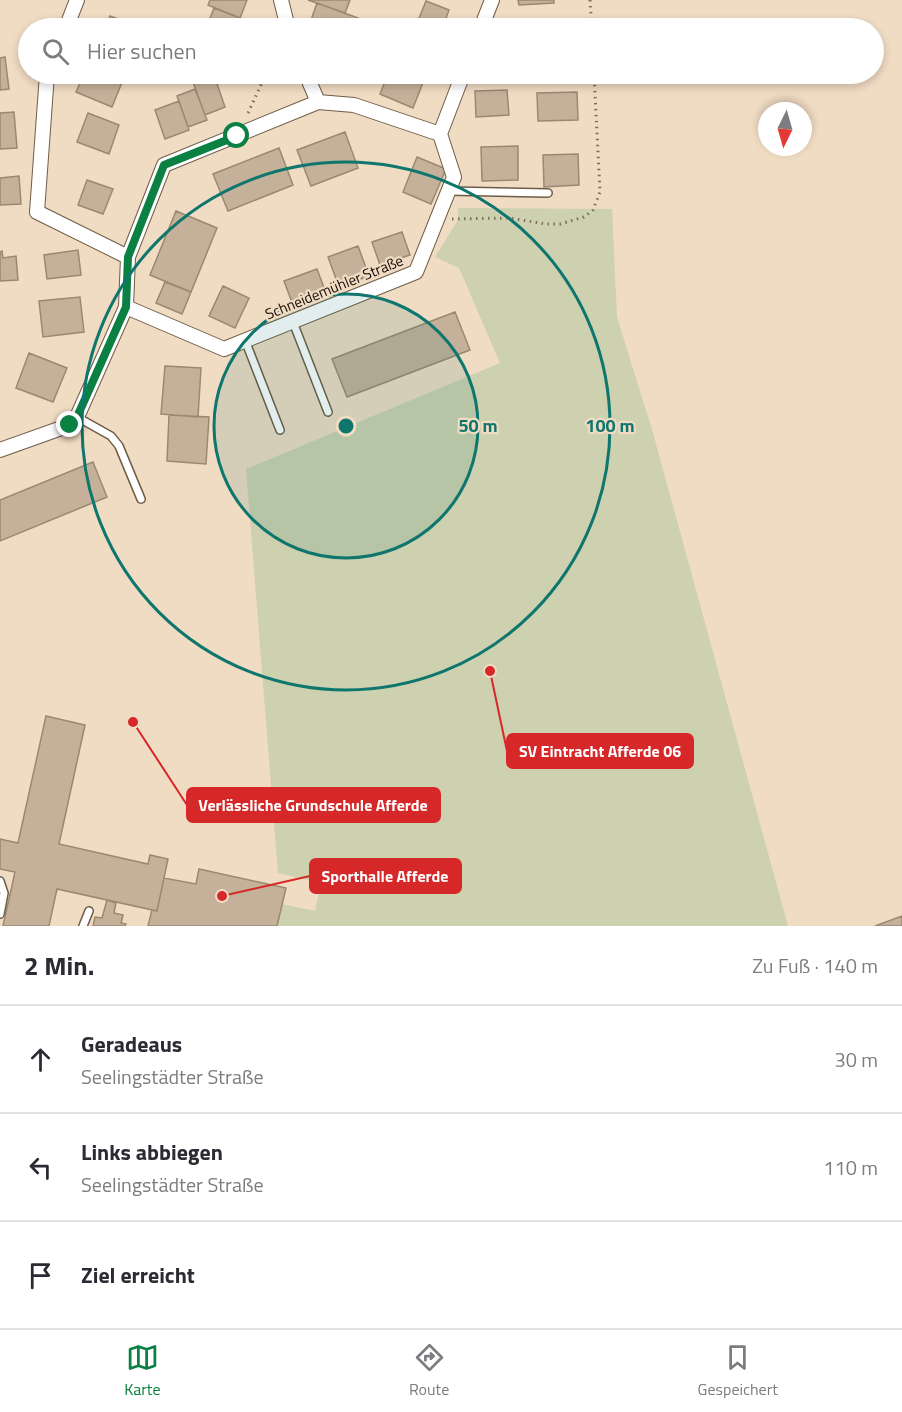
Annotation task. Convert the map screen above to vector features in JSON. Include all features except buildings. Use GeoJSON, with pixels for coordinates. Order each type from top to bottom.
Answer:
{"type":"FeatureCollection","features":[{"type":"Feature","properties":{"kind":"street"},"geometry":{"type":"LineString","coordinates":[[70,18],[77,0]]}},
{"type":"Feature","properties":{"kind":"street"},"geometry":{"type":"LineString","coordinates":[[281,0],[286,18]]}},
{"type":"Feature","properties":{"kind":"street"},"geometry":{"type":"LineString","coordinates":[[485,18],[492,0]]}},
{"type":"Feature","properties":{"kind":"street"},"geometry":{"type":"LineString","coordinates":[[46,84],[37,212],[128,257]]}},
{"type":"Feature","properties":{"kind":"street"},"geometry":{"type":"LineString","coordinates":[[310,84],[318,102]]}},
{"type":"Feature","properties":{"kind":"street"},"geometry":{"type":"LineString","coordinates":[[0,450],[70,425],[77,417],[126,307],[128,257],[164,165],[318,102],[354,105],[440,134],[459,84]]}},
{"type":"Feature","properties":{"kind":"street","name":"Schneidemühler Straße"},"geometry":{"type":"LineString","coordinates":[[126,307],[224,349],[416,272],[454,177],[440,134]]}},
{"type":"Feature","properties":{"kind":"lane"},"geometry":{"type":"LineString","coordinates":[[448,191],[548,193]]}},
{"type":"Feature","properties":{"kind":"lane"},"geometry":{"type":"LineString","coordinates":[[293,321],[327,412]]}},
{"type":"Feature","properties":{"kind":"lane"},"geometry":{"type":"LineString","coordinates":[[245,340],[280,430]]}},
{"type":"Feature","properties":{"kind":"lane"},"geometry":{"type":"LineString","coordinates":[[77,417],[111,436],[119,446],[141,499]]}},
{"type":"Feature","properties":{"kind":"lane"},"geometry":{"type":"LineString","coordinates":[[0,881],[4,892],[0,914]]}},
{"type":"Feature","properties":{"kind":"lane"},"geometry":{"type":"LineString","coordinates":[[83,926],[89,910]]}},
{"type":"Feature","properties":{"kind":"path"},"geometry":{"type":"LineString","coordinates":[[590,0],[591,18]]}},
{"type":"Feature","properties":{"kind":"path"},"geometry":{"type":"LineString","coordinates":[[237,136],[261,84]]}},
{"type":"Feature","properties":{"kind":"green space"},"geometry":{"type":"Polygon","coordinates":[[[458,208],[612,209],[617,317],[653,433],[788,926],[277,926],[282,904],[315,911],[321,883],[278,873],[246,469],[500,363],[459,268],[435,257],[458,220],[458,208]]]}},
{"type":"Feature","properties":{"kind":"place","name":"SV Eintracht Afferde 06"},"geometry":{"type":"Point","coordinates":[490,671]}},
{"type":"Feature","properties":{"kind":"place","name":"Verlässliche Grundschule Afferde"},"geometry":{"type":"Point","coordinates":[133,722]}},
{"type":"Feature","properties":{"kind":"place","name":"Sporthalle Afferde"},"geometry":{"type":"Point","coordinates":[222,896]}},
{"type":"Feature","properties":{"kind":"route"},"geometry":{"type":"LineString","coordinates":[[70,425],[77,417],[126,307],[128,257],[164,165],[237,136]]}}]}
